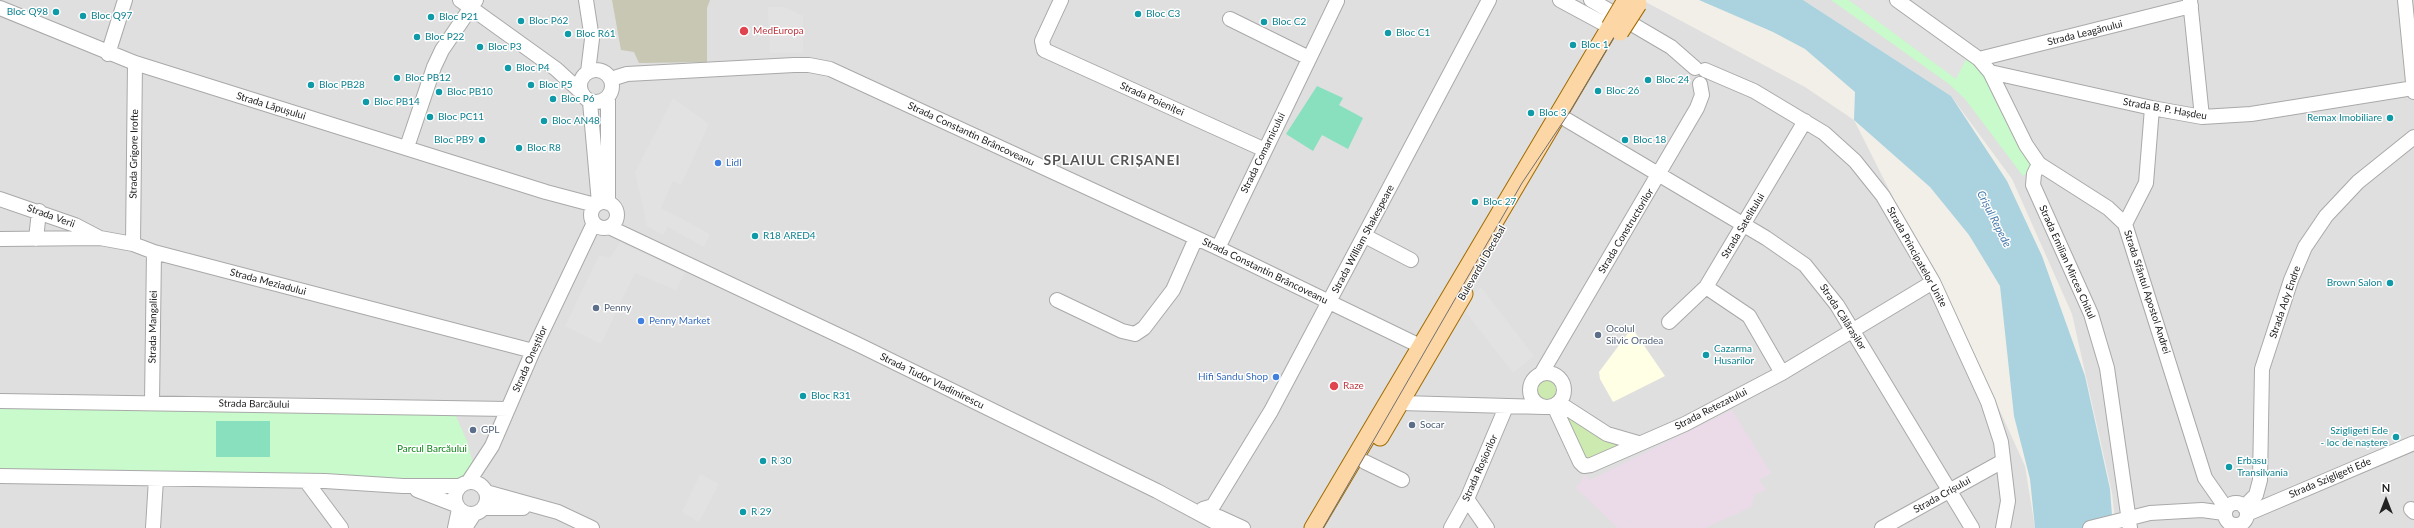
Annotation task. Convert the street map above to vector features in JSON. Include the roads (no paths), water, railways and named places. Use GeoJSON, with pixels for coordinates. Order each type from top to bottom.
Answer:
{"type":"FeatureCollection","features":[{"type":"Feature","properties":{"kind":"main road","name":"Bulevardul Decebal"},"geometry":{"type":"LineString","coordinates":[[1316,528],[1365,462],[1401,403],[1567,120],[1615,29],[1626,0]]}},
{"type":"Feature","properties":{"kind":"main road","name":"Bulevardul Decebal"},"geometry":{"type":"LineString","coordinates":[[1316,528],[1420,346],[1615,29],[1641,0]]}},
{"type":"Feature","properties":{"kind":"street"},"geometry":{"type":"LineString","coordinates":[[108,54],[124,0]]}},
{"type":"Feature","properties":{"kind":"street"},"geometry":{"type":"LineString","coordinates":[[407,147],[434,67],[469,3],[556,69],[580,91],[586,100],[590,102],[600,102],[608,97],[612,88],[609,77],[592,39],[586,0]]}},
{"type":"Feature","properties":{"kind":"street","name":"Strada Poieniței"},"geometry":{"type":"LineString","coordinates":[[1061,0],[1042,41],[1042,46],[1049,52],[1265,150]]}},
{"type":"Feature","properties":{"kind":"street","name":"Strada William Shakespeare"},"geometry":{"type":"LineString","coordinates":[[1208,518],[1271,410],[1365,236],[1489,0]]}},
{"type":"Feature","properties":{"kind":"street"},"geometry":{"type":"LineString","coordinates":[[1560,0],[1615,29]]}},
{"type":"Feature","properties":{"kind":"street","name":"Strada Principatelor Unite"},"geometry":{"type":"LineString","coordinates":[[1591,0],[1671,47],[1700,69],[1754,91],[1805,121],[1840,146],[1866,174],[1883,196],[1933,282],[1988,402],[2001,442],[2008,501],[2003,528]]}},
{"type":"Feature","properties":{"kind":"street","name":"Strada Sfântul Apostol Andrei"},"geometry":{"type":"LineString","coordinates":[[1897,0],[1979,59],[1990,72],[2026,145],[2039,164],[2108,208],[2125,224],[2205,478],[2225,510],[2228,522],[2234,525],[2244,518]]}},
{"type":"Feature","properties":{"kind":"street"},"geometry":{"type":"LineString","coordinates":[[2405,0],[2414,92]]}},
{"type":"Feature","properties":{"kind":"street","name":"Strada Comarnicului"},"geometry":{"type":"LineString","coordinates":[[1218,248],[1337,1]]}},
{"type":"Feature","properties":{"kind":"street"},"geometry":{"type":"LineString","coordinates":[[2190,3],[2202,117]]}},
{"type":"Feature","properties":{"kind":"street","name":"Strada Leagănului"},"geometry":{"type":"LineString","coordinates":[[1979,59],[2190,3]]}},
{"type":"Feature","properties":{"kind":"street","name":"Strada Lăpușului"},"geometry":{"type":"LineString","coordinates":[[0,8],[108,54],[546,192],[602,214]]}},
{"type":"Feature","properties":{"kind":"street"},"geometry":{"type":"LineString","coordinates":[[1230,19],[1309,58]]}},
{"type":"Feature","properties":{"kind":"street"},"geometry":{"type":"LineString","coordinates":[[580,91],[580,82],[587,72],[592,39]]}},
{"type":"Feature","properties":{"kind":"street","name":"Strada Grigore Irofte"},"geometry":{"type":"LineString","coordinates":[[133,244],[135,63]]}},
{"type":"Feature","properties":{"kind":"street","name":"Strada Constantin Brâncoveanu"},"geometry":{"type":"LineString","coordinates":[[609,77],[627,74],[794,65],[809,65],[830,69],[1218,248],[1420,346]]}},
{"type":"Feature","properties":{"kind":"street"},"geometry":{"type":"LineString","coordinates":[[556,69],[587,72],[599,70],[609,77]]}},
{"type":"Feature","properties":{"kind":"street","name":"Strada Constructorilor"},"geometry":{"type":"LineString","coordinates":[[1541,374],[1697,108],[1702,95],[1700,84],[1692,82],[1690,77],[1691,71],[1700,69]]}},
{"type":"Feature","properties":{"kind":"street","name":"Strada B. P. Hașdeu"},"geometry":{"type":"LineString","coordinates":[[1990,72],[2152,108],[2202,117],[2251,114],[2414,88]]}},
{"type":"Feature","properties":{"kind":"street","name":"Strada Oneștilor"},"geometry":{"type":"LineString","coordinates":[[464,483],[492,446],[533,351],[602,214],[608,97]]}},
{"type":"Feature","properties":{"kind":"street","name":"Strada Oneștilor"},"geometry":{"type":"LineString","coordinates":[[590,102],[602,214]]}},
{"type":"Feature","properties":{"kind":"street"},"geometry":{"type":"LineString","coordinates":[[2125,224],[2146,183],[2152,108]]}},
{"type":"Feature","properties":{"kind":"street","name":"Strada Călărașilor"},"geometry":{"type":"LineString","coordinates":[[1567,120],[1658,176],[1743,225],[1805,265],[1837,304],[1972,528]]}},
{"type":"Feature","properties":{"kind":"street","name":"Strada Satelitului"},"geometry":{"type":"LineString","coordinates":[[1669,322],[1706,287],[1805,121]]}},
{"type":"Feature","properties":{"kind":"street","name":"Strada Ady Endre"},"geometry":{"type":"LineString","coordinates":[[2244,518],[2256,495],[2260,480],[2262,369],[2291,280],[2305,247],[2326,216],[2358,182],[2414,137]]}},
{"type":"Feature","properties":{"kind":"street","name":"Strada Emilian Mircea Chitul"},"geometry":{"type":"LineString","coordinates":[[2039,164],[2034,174],[2033,185],[2091,314],[2107,368],[2125,522]]}},
{"type":"Feature","properties":{"kind":"street","name":"Strada Verii"},"geometry":{"type":"LineString","coordinates":[[0,199],[39,211],[75,225],[100,238]]}},
{"type":"Feature","properties":{"kind":"street"},"geometry":{"type":"LineString","coordinates":[[36,239],[39,211]]}},
{"type":"Feature","properties":{"kind":"street","name":"Strada Tudor Vladimirescu"},"geometry":{"type":"LineString","coordinates":[[602,214],[635,237],[1187,506],[1226,528]]}},
{"type":"Feature","properties":{"kind":"street"},"geometry":{"type":"LineString","coordinates":[[1365,236],[1411,260]]}},
{"type":"Feature","properties":{"kind":"street","name":"Strada Meziadului"},"geometry":{"type":"LineString","coordinates":[[0,238],[100,238],[133,244],[154,252],[533,351]]}},
{"type":"Feature","properties":{"kind":"street"},"geometry":{"type":"LineString","coordinates":[[1057,300],[1122,331],[1135,334],[1144,328],[1173,290],[1196,238]]}},
{"type":"Feature","properties":{"kind":"street","name":"Strada Mangaliei"},"geometry":{"type":"LineString","coordinates":[[152,402],[154,252]]}},
{"type":"Feature","properties":{"kind":"street","name":"Strada Retezatului"},"geometry":{"type":"LineString","coordinates":[[1552,405],[1580,462],[1584,466],[1591,465],[1638,443],[1685,424],[1782,373],[1933,282]]}},
{"type":"Feature","properties":{"kind":"street"},"geometry":{"type":"LineString","coordinates":[[1706,287],[1749,316],[1782,373]]}},
{"type":"Feature","properties":{"kind":"street"},"geometry":{"type":"LineString","coordinates":[[1401,403],[1506,407],[1552,405],[1564,394],[1561,380],[1554,374],[1541,374],[1533,380],[1529,389],[1506,407]]}},
{"type":"Feature","properties":{"kind":"street"},"geometry":{"type":"LineString","coordinates":[[1529,389],[1532,400],[1552,405],[1607,434],[1638,443]]}},
{"type":"Feature","properties":{"kind":"street","name":"Strada Barcăului"},"geometry":{"type":"LineString","coordinates":[[0,401],[152,402],[508,409]]}},
{"type":"Feature","properties":{"kind":"street","name":"Strada Roșiorilor"},"geometry":{"type":"LineString","coordinates":[[1451,528],[1467,499],[1506,407]]}},
{"type":"Feature","properties":{"kind":"street","name":"Strada Szigligeti Ede"},"geometry":{"type":"LineString","coordinates":[[2244,518],[2414,443]]}},
{"type":"Feature","properties":{"kind":"street","name":"Strada Oneștilor"},"geometry":{"type":"LineString","coordinates":[[485,490],[492,446]]}},
{"type":"Feature","properties":{"kind":"street"},"geometry":{"type":"LineString","coordinates":[[1365,462],[1402,480]]}},
{"type":"Feature","properties":{"kind":"street","name":"Strada Crișului"},"geometry":{"type":"LineString","coordinates":[[1882,528],[2003,462]]}},
{"type":"Feature","properties":{"kind":"street"},"geometry":{"type":"LineString","coordinates":[[0,476],[306,481],[403,486],[477,482],[485,490],[569,516],[592,528]]}},
{"type":"Feature","properties":{"kind":"street"},"geometry":{"type":"LineString","coordinates":[[154,528],[156,479]]}},
{"type":"Feature","properties":{"kind":"street"},"geometry":{"type":"LineString","coordinates":[[306,481],[341,528]]}},
{"type":"Feature","properties":{"kind":"street"},"geometry":{"type":"LineString","coordinates":[[455,528],[457,507],[455,494],[464,483]]}},
{"type":"Feature","properties":{"kind":"street"},"geometry":{"type":"LineString","coordinates":[[403,486],[457,507],[468,514],[479,511],[547,509]]}},
{"type":"Feature","properties":{"kind":"street"},"geometry":{"type":"LineString","coordinates":[[465,528],[486,503],[485,490]]}},
{"type":"Feature","properties":{"kind":"street"},"geometry":{"type":"LineString","coordinates":[[2202,510],[2210,502],[2214,493]]}},
{"type":"Feature","properties":{"kind":"street"},"geometry":{"type":"LineString","coordinates":[[1467,499],[1487,528]]}},
{"type":"Feature","properties":{"kind":"street"},"geometry":{"type":"LineString","coordinates":[[2090,528],[2125,522],[2150,513],[2225,510],[2235,503],[2244,518]]}},
{"type":"Feature","properties":{"kind":"street"},"geometry":{"type":"LineString","coordinates":[[1187,506],[1191,513],[1243,528]]}},
{"type":"Feature","properties":{"kind":"water","name":"Crișul Repede"},"geometry":{"type":"Polygon","coordinates":[[[1699,0],[1803,0],[1951,96],[2007,181],[2042,256],[2085,376],[2110,489],[2113,528],[2035,528],[2030,479],[2014,416],[2000,286],[1969,235],[1930,187],[1854,120],[1855,92],[1805,49],[1773,32],[1699,0]]]}},
{"type":"Feature","properties":{"kind":"tram line"},"geometry":{"type":"LineString","coordinates":[[1323,528],[1522,183],[1569,113],[1636,0]]}},
{"type":"Feature","properties":{"kind":"place","name":"Bloc Q98"},"geometry":{"type":"Point","coordinates":[56,12]}},
{"type":"Feature","properties":{"kind":"place","name":"Bloc C3"},"geometry":{"type":"Point","coordinates":[1138,14]}},
{"type":"Feature","properties":{"kind":"place","name":"Bloc Q97"},"geometry":{"type":"Point","coordinates":[83,16]}},
{"type":"Feature","properties":{"kind":"place","name":"Bloc P21"},"geometry":{"type":"Point","coordinates":[431,17]}},
{"type":"Feature","properties":{"kind":"place","name":"Bloc P62"},"geometry":{"type":"Point","coordinates":[521,21]}},
{"type":"Feature","properties":{"kind":"place","name":"Bloc C2"},"geometry":{"type":"Point","coordinates":[1264,22]}},
{"type":"Feature","properties":{"kind":"place","name":"MedEuropa"},"geometry":{"type":"Point","coordinates":[744,31]}},
{"type":"Feature","properties":{"kind":"place","name":"Bloc C1"},"geometry":{"type":"Point","coordinates":[1388,33]}},
{"type":"Feature","properties":{"kind":"place","name":"Bloc R61"},"geometry":{"type":"Point","coordinates":[568,34]}},
{"type":"Feature","properties":{"kind":"place","name":"Bloc P22"},"geometry":{"type":"Point","coordinates":[417,37]}},
{"type":"Feature","properties":{"kind":"place","name":"Bloc 1"},"geometry":{"type":"Point","coordinates":[1573,45]}},
{"type":"Feature","properties":{"kind":"place","name":"Bloc P3"},"geometry":{"type":"Point","coordinates":[480,47]}},
{"type":"Feature","properties":{"kind":"place","name":"Bloc P4"},"geometry":{"type":"Point","coordinates":[508,68]}},
{"type":"Feature","properties":{"kind":"place","name":"Bloc PB12"},"geometry":{"type":"Point","coordinates":[397,78]}},
{"type":"Feature","properties":{"kind":"place","name":"Bloc 24"},"geometry":{"type":"Point","coordinates":[1648,80]}},
{"type":"Feature","properties":{"kind":"place","name":"Bloc PB28"},"geometry":{"type":"Point","coordinates":[311,85]}},
{"type":"Feature","properties":{"kind":"place","name":"Bloc P5"},"geometry":{"type":"Point","coordinates":[531,85]}},
{"type":"Feature","properties":{"kind":"place","name":"Bloc 26"},"geometry":{"type":"Point","coordinates":[1598,91]}},
{"type":"Feature","properties":{"kind":"place","name":"Bloc PB10"},"geometry":{"type":"Point","coordinates":[439,92]}},
{"type":"Feature","properties":{"kind":"place","name":"Bloc P6"},"geometry":{"type":"Point","coordinates":[553,99]}},
{"type":"Feature","properties":{"kind":"place","name":"Bloc PB14"},"geometry":{"type":"Point","coordinates":[366,102]}},
{"type":"Feature","properties":{"kind":"place","name":"Bloc 3"},"geometry":{"type":"Point","coordinates":[1531,113]}},
{"type":"Feature","properties":{"kind":"place","name":"Bloc PC11"},"geometry":{"type":"Point","coordinates":[430,117]}},
{"type":"Feature","properties":{"kind":"place","name":"Remax Imobiliare"},"geometry":{"type":"Point","coordinates":[2390,118]}},
{"type":"Feature","properties":{"kind":"place","name":"Bloc AN48"},"geometry":{"type":"Point","coordinates":[544,121]}},
{"type":"Feature","properties":{"kind":"place","name":"Bloc PB9"},"geometry":{"type":"Point","coordinates":[482,140]}},
{"type":"Feature","properties":{"kind":"place","name":"Bloc 18"},"geometry":{"type":"Point","coordinates":[1625,140]}},
{"type":"Feature","properties":{"kind":"place","name":"Bloc R8"},"geometry":{"type":"Point","coordinates":[519,148]}},
{"type":"Feature","properties":{"kind":"place","name":"Lidl"},"geometry":{"type":"Point","coordinates":[718,163]}},
{"type":"Feature","properties":{"kind":"place","name":"Bloc 27"},"geometry":{"type":"Point","coordinates":[1475,202]}},
{"type":"Feature","properties":{"kind":"place","name":"R18 ARED4"},"geometry":{"type":"Point","coordinates":[755,236]}},
{"type":"Feature","properties":{"kind":"place","name":"Brown Salon"},"geometry":{"type":"Point","coordinates":[2390,283]}},
{"type":"Feature","properties":{"kind":"place","name":"Penny"},"geometry":{"type":"Point","coordinates":[596,308]}},
{"type":"Feature","properties":{"kind":"place","name":"Penny Market"},"geometry":{"type":"Point","coordinates":[641,321]}},
{"type":"Feature","properties":{"kind":"place","name":"Ocolul Silvic Oradea"},"geometry":{"type":"Point","coordinates":[1598,335]}},
{"type":"Feature","properties":{"kind":"place","name":"Cazarma Husarilor"},"geometry":{"type":"Point","coordinates":[1706,355]}},
{"type":"Feature","properties":{"kind":"place","name":"Hifi Sandu Shop"},"geometry":{"type":"Point","coordinates":[1276,377]}},
{"type":"Feature","properties":{"kind":"place","name":"Raze"},"geometry":{"type":"Point","coordinates":[1334,386]}},
{"type":"Feature","properties":{"kind":"place","name":"Bloc R31"},"geometry":{"type":"Point","coordinates":[803,396]}},
{"type":"Feature","properties":{"kind":"place","name":"Socar"},"geometry":{"type":"Point","coordinates":[1412,425]}},
{"type":"Feature","properties":{"kind":"place","name":"GPL"},"geometry":{"type":"Point","coordinates":[473,430]}},
{"type":"Feature","properties":{"kind":"place","name":"Szigligeti Ede - loc de naștere"},"geometry":{"type":"Point","coordinates":[2396,437]}},
{"type":"Feature","properties":{"kind":"place","name":"R 30"},"geometry":{"type":"Point","coordinates":[763,461]}},
{"type":"Feature","properties":{"kind":"place","name":"Erbasu Transilvania"},"geometry":{"type":"Point","coordinates":[2229,467]}},
{"type":"Feature","properties":{"kind":"place","name":"R 29"},"geometry":{"type":"Point","coordinates":[743,512]}},
{"type":"Feature","properties":{"kind":"district","name":"SPLAIUL CRIȘANEI"},"geometry":{"type":"Point","coordinates":[1112,160]}},
{"type":"Feature","properties":{"kind":"park label","name":"Parcul Barcăului"},"geometry":{"type":"Point","coordinates":[432,449]}}]}
